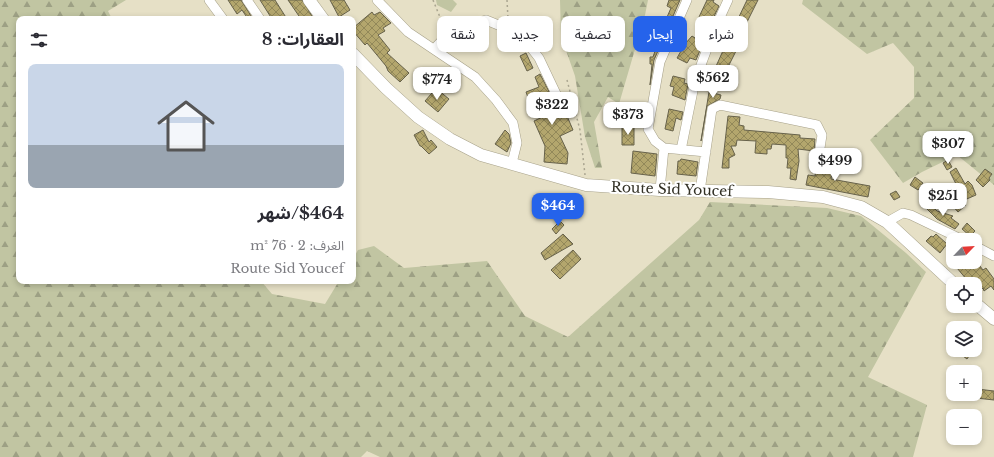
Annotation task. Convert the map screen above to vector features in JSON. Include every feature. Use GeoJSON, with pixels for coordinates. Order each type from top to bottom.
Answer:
{"type":"FeatureCollection","features":[{"type":"Feature","properties":{"kind":"main road"},"geometry":{"type":"LineString","coordinates":[[309,0],[321,16]]}},
{"type":"Feature","properties":{"kind":"main road","name":"Route Sid Youcef"},"geometry":{"type":"LineString","coordinates":[[356,57],[386,88],[418,117],[450,139],[481,155],[586,185],[660,190],[768,192],[823,197],[861,207],[887,222],[946,277]]}},
{"type":"Feature","properties":{"kind":"main road"},"geometry":{"type":"LineString","coordinates":[[982,309],[994,320]]}},
{"type":"Feature","properties":{"kind":"street"},"geometry":{"type":"LineString","coordinates":[[209,0],[220,16]]}},
{"type":"Feature","properties":{"kind":"street"},"geometry":{"type":"LineString","coordinates":[[247,0],[258,16]]}},
{"type":"Feature","properties":{"kind":"street"},"geometry":{"type":"LineString","coordinates":[[377,0],[408,32],[475,77],[496,100],[513,123],[517,143],[512,163]]}},
{"type":"Feature","properties":{"kind":"street"},"geometry":{"type":"LineString","coordinates":[[687,0],[660,62],[648,129],[655,141],[664,148],[706,152]]}},
{"type":"Feature","properties":{"kind":"street"},"geometry":{"type":"LineString","coordinates":[[681,150],[694,80],[728,0]]}},
{"type":"Feature","properties":{"kind":"street"},"geometry":{"type":"LineString","coordinates":[[434,49],[437,46]]}},
{"type":"Feature","properties":{"kind":"street"},"geometry":{"type":"LineString","coordinates":[[534,52],[539,58],[558,98]]}},
{"type":"Feature","properties":{"kind":"street"},"geometry":{"type":"LineString","coordinates":[[700,191],[712,109],[720,105],[817,125],[822,135],[818,161]]}},
{"type":"Feature","properties":{"kind":"street"},"geometry":{"type":"LineString","coordinates":[[660,190],[664,148]]}},
{"type":"Feature","properties":{"kind":"street"},"geometry":{"type":"LineString","coordinates":[[887,222],[903,213],[911,215],[948,233]]}},
{"type":"Feature","properties":{"kind":"street"},"geometry":{"type":"LineString","coordinates":[[982,250],[994,256]]}},
{"type":"Feature","properties":{"kind":"path"},"geometry":{"type":"LineString","coordinates":[[433,0],[439,16]]}},
{"type":"Feature","properties":{"kind":"path"},"geometry":{"type":"LineString","coordinates":[[506,0],[507,16]]}},
{"type":"Feature","properties":{"kind":"path"},"geometry":{"type":"LineString","coordinates":[[567,80],[580,130],[586,185]]}},
{"type":"Feature","properties":{"kind":"green space"},"geometry":{"type":"Polygon","coordinates":[[[0,0],[126,0],[108,11],[110,16],[16,16],[16,284],[264,284],[272,294],[325,304],[337,284],[356,284],[356,254],[358,250],[374,246],[404,268],[487,261],[525,316],[568,337],[699,220],[710,202],[827,208],[861,216],[906,253],[926,272],[868,377],[927,405],[913,457],[380,457],[367,451],[361,457],[0,457],[0,0]]]}},
{"type":"Feature","properties":{"kind":"green space"},"geometry":{"type":"Polygon","coordinates":[[[436,0],[453,0],[457,4],[451,12],[437,5],[436,0]]]}},
{"type":"Feature","properties":{"kind":"green space"},"geometry":{"type":"Polygon","coordinates":[[[560,0],[648,0],[645,16],[633,16],[634,52],[619,104],[608,97],[594,122],[602,168],[595,168],[585,137],[575,76],[567,52],[625,52],[625,16],[561,16],[561,36],[560,0]]]}},
{"type":"Feature","properties":{"kind":"green space"},"geometry":{"type":"Polygon","coordinates":[[[803,0],[994,0],[994,185],[957,155],[903,183],[870,140],[914,98],[914,67],[893,43],[867,54],[802,4],[803,0]]]}},
{"type":"Feature","properties":{"kind":"building"},"geometry":{"type":"Polygon","coordinates":[[[228,0],[241,0],[251,16],[246,16],[242,10],[237,14],[228,0]]]}},
{"type":"Feature","properties":{"kind":"building"},"geometry":{"type":"Polygon","coordinates":[[[260,0],[275,0],[285,16],[270,16],[260,0]]]}},
{"type":"Feature","properties":{"kind":"building"},"geometry":{"type":"Polygon","coordinates":[[[288,0],[302,0],[312,16],[299,16],[288,0]]]}},
{"type":"Feature","properties":{"kind":"building"},"geometry":{"type":"Polygon","coordinates":[[[330,0],[344,0],[350,10],[338,16],[330,0]]]}},
{"type":"Feature","properties":{"kind":"building"},"geometry":{"type":"Polygon","coordinates":[[[669,0],[680,0],[673,16],[668,16],[671,8],[667,6],[669,0]]]}},
{"type":"Feature","properties":{"kind":"building"},"geometry":{"type":"Polygon","coordinates":[[[707,0],[714,0],[713,2],[719,6],[714,16],[699,16],[707,0]]]}},
{"type":"Feature","properties":{"kind":"building"},"geometry":{"type":"Polygon","coordinates":[[[747,0],[758,0],[748,20],[748,16],[739,16],[747,0]]]}},
{"type":"Feature","properties":{"kind":"building"},"geometry":{"type":"Polygon","coordinates":[[[372,12],[374,15],[380,12],[391,23],[383,28],[385,31],[378,35],[390,50],[387,53],[409,73],[400,82],[388,71],[386,66],[367,43],[365,45],[356,34],[356,25],[372,12]]]}},
{"type":"Feature","properties":{"kind":"building"},"geometry":{"type":"Polygon","coordinates":[[[692,36],[695,38],[695,52],[699,52],[696,60],[690,58],[687,63],[677,58],[680,52],[687,52],[687,42],[692,36]]]}},
{"type":"Feature","properties":{"kind":"building"},"geometry":{"type":"Polygon","coordinates":[[[655,52],[657,52],[654,60],[650,85],[652,64],[650,64],[650,57],[653,57],[655,52]]]}},
{"type":"Feature","properties":{"kind":"building"},"geometry":{"type":"Polygon","coordinates":[[[722,52],[736,52],[723,77],[713,73],[722,52]]]}},
{"type":"Feature","properties":{"kind":"building"},"geometry":{"type":"Polygon","coordinates":[[[526,53],[533,68],[527,71],[520,56],[526,53]]]}},
{"type":"Feature","properties":{"kind":"building"},"geometry":{"type":"Polygon","coordinates":[[[540,74],[559,111],[564,109],[573,130],[560,136],[568,153],[567,164],[544,162],[545,146],[534,121],[551,113],[542,94],[529,100],[526,92],[539,87],[535,77],[540,74]]]}},
{"type":"Feature","properties":{"kind":"building"},"geometry":{"type":"Polygon","coordinates":[[[673,76],[685,79],[684,83],[688,84],[685,100],[672,95],[674,87],[670,86],[673,76]]]}},
{"type":"Feature","properties":{"kind":"building"},"geometry":{"type":"Polygon","coordinates":[[[438,90],[449,99],[438,112],[425,101],[432,93],[434,95],[438,90]]]}},
{"type":"Feature","properties":{"kind":"building"},"geometry":{"type":"Polygon","coordinates":[[[709,92],[721,95],[720,99],[707,106],[701,141],[709,92]]]}},
{"type":"Feature","properties":{"kind":"building"},"geometry":{"type":"Polygon","coordinates":[[[669,109],[683,112],[681,120],[676,118],[673,131],[665,129],[669,109]]]}},
{"type":"Feature","properties":{"kind":"building"},"geometry":{"type":"Polygon","coordinates":[[[614,110],[627,119],[620,127],[608,118],[614,110]]]}},
{"type":"Feature","properties":{"kind":"building"},"geometry":{"type":"Polygon","coordinates":[[[728,116],[740,117],[739,125],[744,126],[744,130],[800,135],[800,138],[815,139],[814,151],[798,149],[799,161],[796,180],[790,179],[791,168],[787,168],[788,158],[786,158],[786,145],[772,144],[771,149],[767,149],[767,154],[755,153],[756,141],[737,140],[736,146],[731,146],[735,155],[729,158],[729,168],[722,168],[728,116]]]}},
{"type":"Feature","properties":{"kind":"building"},"geometry":{"type":"Polygon","coordinates":[[[622,127],[634,127],[634,145],[622,145],[622,127]]]}},
{"type":"Feature","properties":{"kind":"building"},"geometry":{"type":"Polygon","coordinates":[[[423,130],[429,142],[431,140],[437,147],[429,154],[420,146],[414,135],[423,130]]]}},
{"type":"Feature","properties":{"kind":"building"},"geometry":{"type":"Polygon","coordinates":[[[505,130],[509,134],[511,143],[507,152],[495,144],[505,130]]]}},
{"type":"Feature","properties":{"kind":"building"},"geometry":{"type":"Polygon","coordinates":[[[633,151],[657,154],[655,176],[631,173],[633,151]]]}},
{"type":"Feature","properties":{"kind":"building"},"geometry":{"type":"Polygon","coordinates":[[[825,155],[824,162],[830,163],[829,172],[832,172],[831,179],[870,186],[868,197],[806,185],[808,175],[815,176],[816,167],[823,164],[825,155]]]}},
{"type":"Feature","properties":{"kind":"building"},"geometry":{"type":"Polygon","coordinates":[[[681,159],[698,162],[696,176],[677,174],[678,161],[681,159]]]}},
{"type":"Feature","properties":{"kind":"building"},"geometry":{"type":"Polygon","coordinates":[[[948,160],[952,167],[947,170],[943,163],[948,160]]]}},
{"type":"Feature","properties":{"kind":"building"},"geometry":{"type":"Polygon","coordinates":[[[956,168],[965,184],[968,181],[972,185],[976,195],[962,201],[966,205],[958,212],[945,197],[957,186],[950,172],[956,168]]]}},
{"type":"Feature","properties":{"kind":"building"},"geometry":{"type":"Polygon","coordinates":[[[985,169],[992,174],[989,178],[990,180],[983,187],[976,180],[985,169]]]}},
{"type":"Feature","properties":{"kind":"building"},"geometry":{"type":"Polygon","coordinates":[[[915,177],[923,183],[918,190],[910,185],[915,177]]]}},
{"type":"Feature","properties":{"kind":"building"},"geometry":{"type":"Polygon","coordinates":[[[896,191],[900,197],[894,200],[890,194],[896,191]]]}},
{"type":"Feature","properties":{"kind":"building"},"geometry":{"type":"Polygon","coordinates":[[[930,204],[937,211],[953,216],[951,218],[959,224],[955,229],[937,219],[926,208],[930,204]]]}},
{"type":"Feature","properties":{"kind":"building"},"geometry":{"type":"Polygon","coordinates":[[[560,221],[564,225],[556,234],[552,229],[560,221]]]}},
{"type":"Feature","properties":{"kind":"building"},"geometry":{"type":"Polygon","coordinates":[[[967,223],[975,231],[973,233],[967,233],[962,229],[967,223]]]}},
{"type":"Feature","properties":{"kind":"building"},"geometry":{"type":"Polygon","coordinates":[[[563,234],[573,244],[545,260],[541,253],[563,234]]]}},
{"type":"Feature","properties":{"kind":"building"},"geometry":{"type":"Polygon","coordinates":[[[936,234],[946,243],[940,253],[926,241],[931,236],[933,237],[936,234]]]}},
{"type":"Feature","properties":{"kind":"building"},"geometry":{"type":"Polygon","coordinates":[[[573,250],[581,259],[560,279],[551,270],[573,250]]]}},
{"type":"Feature","properties":{"kind":"building"},"geometry":{"type":"Polygon","coordinates":[[[986,268],[994,279],[994,290],[991,286],[984,291],[983,288],[982,289],[982,277],[964,277],[958,269],[982,269],[983,270],[986,268]]]}},
{"type":"Feature","properties":{"kind":"building"},"geometry":{"type":"Polygon","coordinates":[[[982,390],[994,391],[994,400],[982,399],[982,390]]]}}]}
